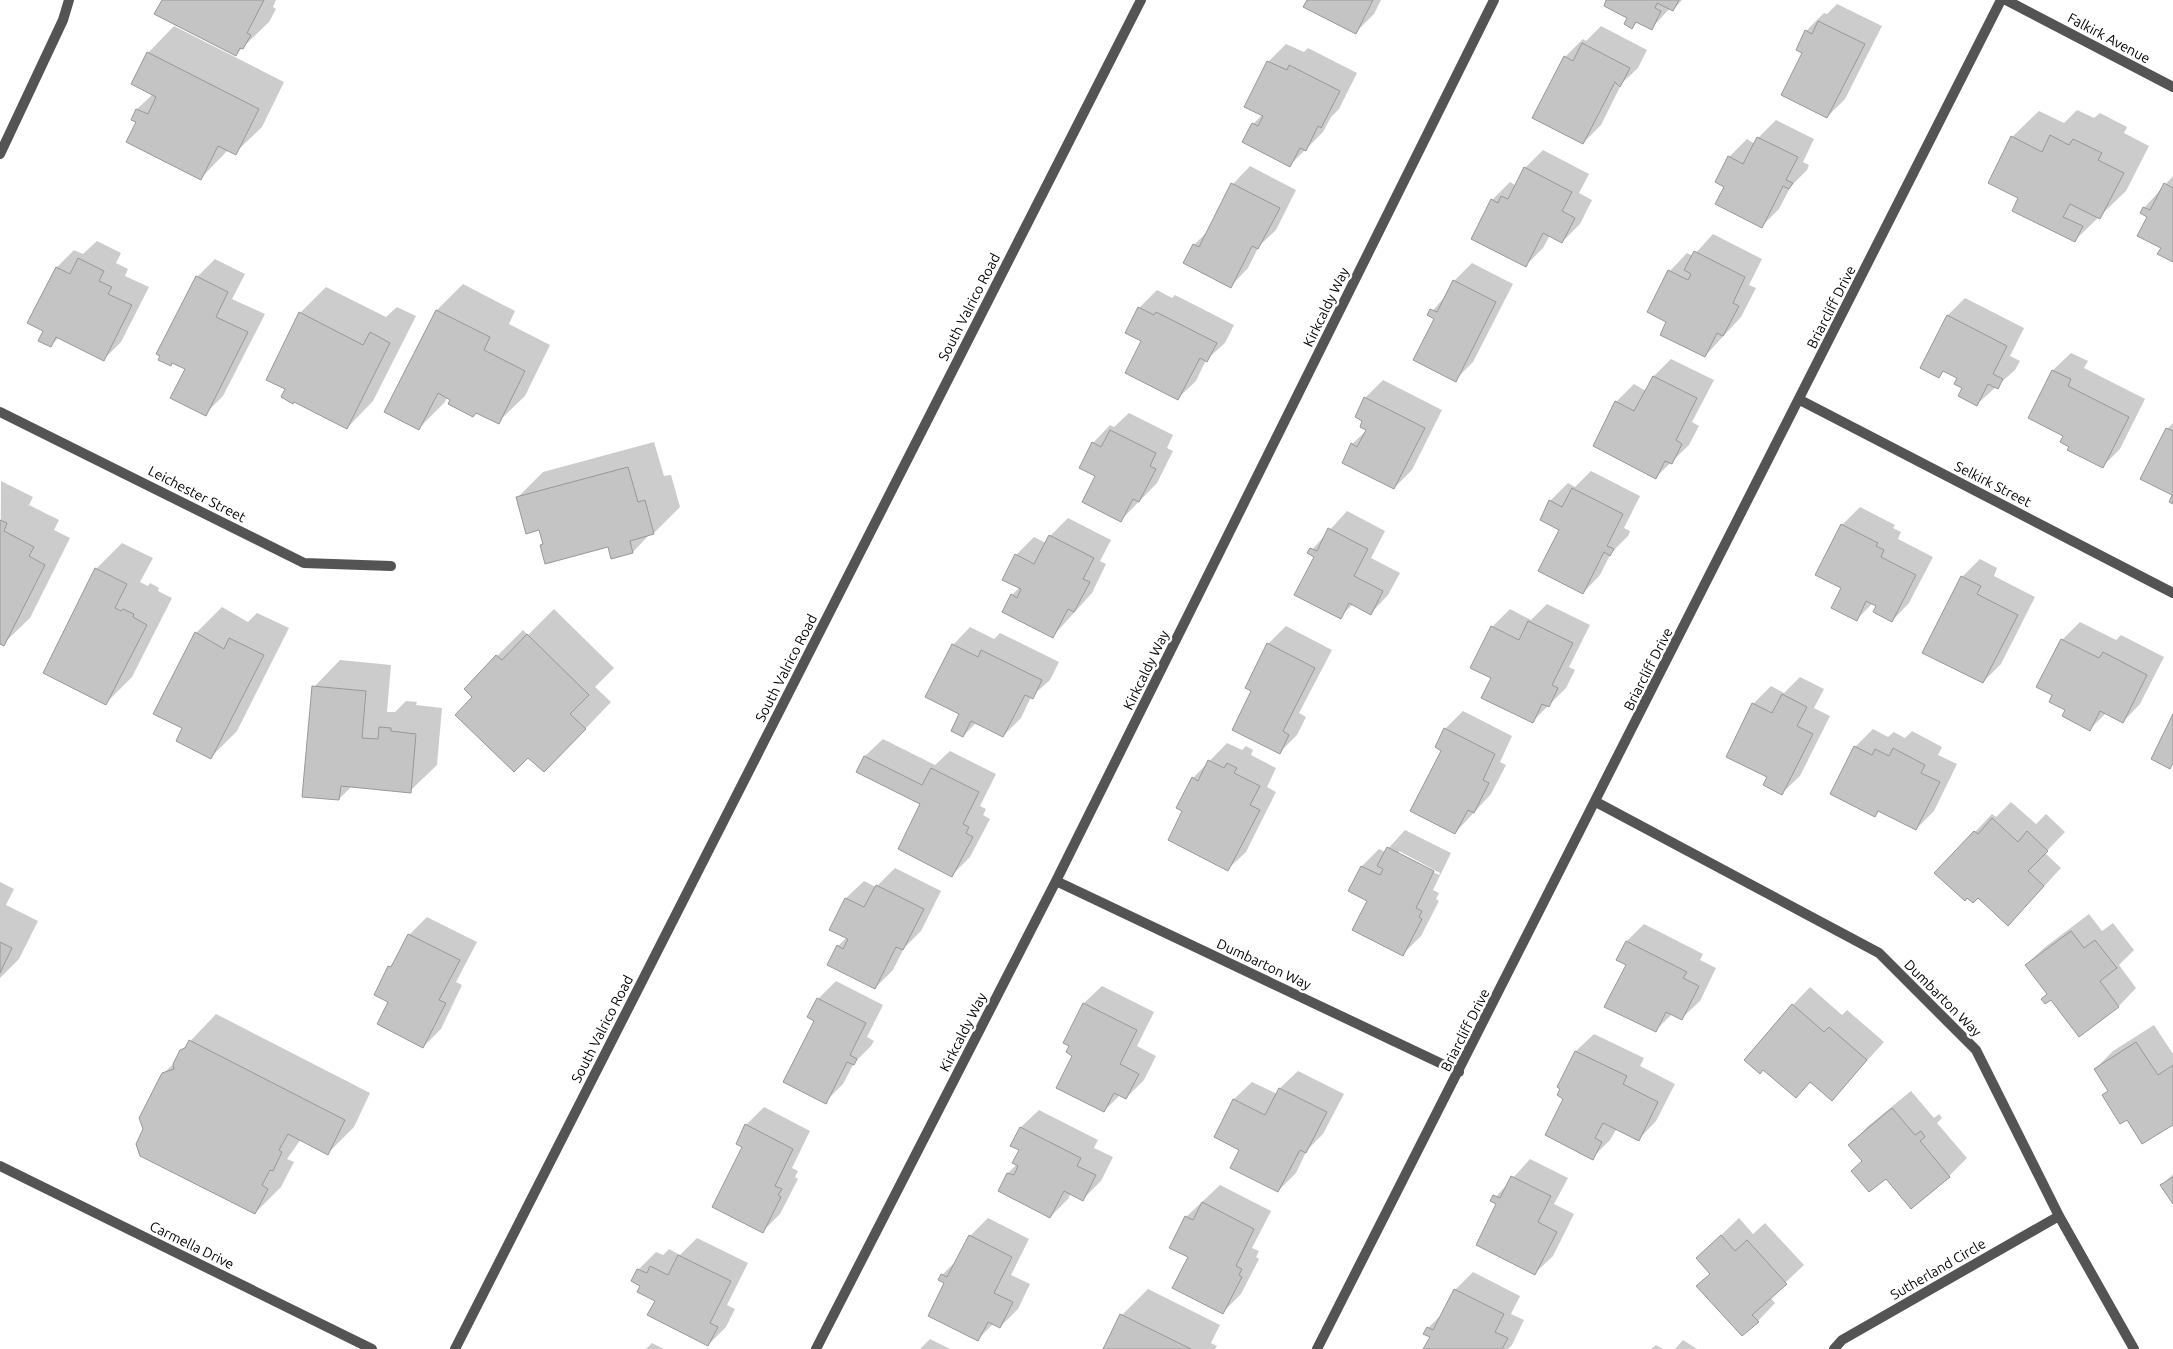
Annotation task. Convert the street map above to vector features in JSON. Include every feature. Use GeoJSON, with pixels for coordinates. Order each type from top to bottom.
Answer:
{"type":"FeatureCollection","features":[{"type":"Feature","properties":{"kind":"street"},"geometry":{"type":"LineString","coordinates":[[0,154],[64,20],[69,0]]}},
{"type":"Feature","properties":{"kind":"street","name":"South Valrico Road"},"geometry":{"type":"LineString","coordinates":[[455,1349],[1141,0]]}},
{"type":"Feature","properties":{"kind":"street","name":"Kirkcaldy Way"},"geometry":{"type":"LineString","coordinates":[[816,1349],[1056,881],[1494,0]]}},
{"type":"Feature","properties":{"kind":"street","name":"Briarcliff Drive"},"geometry":{"type":"LineString","coordinates":[[1318,1349],[2001,0]]}},
{"type":"Feature","properties":{"kind":"street","name":"Falkirk Avenue"},"geometry":{"type":"LineString","coordinates":[[2006,0],[2173,87]]}},
{"type":"Feature","properties":{"kind":"street","name":"Selkirk Street"},"geometry":{"type":"LineString","coordinates":[[1800,400],[2173,593]]}},
{"type":"Feature","properties":{"kind":"street","name":"Leichester Street"},"geometry":{"type":"LineString","coordinates":[[0,412],[304,563],[391,566]]}},
{"type":"Feature","properties":{"kind":"street","name":"Dumbarton Way"},"geometry":{"type":"LineString","coordinates":[[1596,802],[1879,953],[1976,1050],[2059,1216],[2134,1349]]}},
{"type":"Feature","properties":{"kind":"street","name":"Dumbarton Way"},"geometry":{"type":"LineString","coordinates":[[1056,881],[1459,1072]]}},
{"type":"Feature","properties":{"kind":"street","name":"Carmella Drive"},"geometry":{"type":"LineString","coordinates":[[0,1166],[372,1349]]}},
{"type":"Feature","properties":{"kind":"street","name":"Sutherland Circle"},"geometry":{"type":"LineString","coordinates":[[1834,1349],[1842,1340],[2059,1216]]}},
{"type":"Feature","properties":{"kind":"building"},"geometry":{"type":"Polygon","coordinates":[[[162,0],[264,0],[247,33],[251,35],[243,49],[240,48],[236,56],[154,14],[162,0]]]}},
{"type":"Feature","properties":{"kind":"building"},"geometry":{"type":"Polygon","coordinates":[[[1307,0],[1373,0],[1356,34],[1303,7],[1307,0]]]}},
{"type":"Feature","properties":{"kind":"building"},"geometry":{"type":"Polygon","coordinates":[[[1606,0],[1679,0],[1673,11],[1657,3],[1655,8],[1661,11],[1652,30],[1636,22],[1632,29],[1624,24],[1627,18],[1604,6],[1606,0]]]}},
{"type":"Feature","properties":{"kind":"building"},"geometry":{"type":"Polygon","coordinates":[[[1818,21],[1865,44],[1827,118],[1781,95],[1802,53],[1796,50],[1805,30],[1812,34],[1818,21]]]}},
{"type":"Feature","properties":{"kind":"building"},"geometry":{"type":"Polygon","coordinates":[[[1582,43],[1630,68],[1620,87],[1615,82],[1583,144],[1532,118],[1564,56],[1573,61],[1582,43]]]}},
{"type":"Feature","properties":{"kind":"building"},"geometry":{"type":"Polygon","coordinates":[[[147,52],[259,109],[236,155],[218,146],[201,180],[126,142],[136,122],[131,120],[136,109],[148,114],[156,97],[131,84],[147,52]]]}},
{"type":"Feature","properties":{"kind":"building"},"geometry":{"type":"Polygon","coordinates":[[[1267,61],[1287,70],[1289,65],[1340,91],[1321,128],[1318,126],[1306,151],[1300,148],[1290,167],[1242,142],[1252,123],[1258,126],[1263,116],[1244,107],[1267,61]]]}},
{"type":"Feature","properties":{"kind":"building"},"geometry":{"type":"Polygon","coordinates":[[[2050,135],[2069,145],[2073,139],[2102,153],[2098,160],[2124,173],[2100,219],[2070,204],[2063,217],[2083,226],[2075,242],[2012,211],[2018,198],[1988,183],[2011,136],[2042,152],[2050,135]]]}},
{"type":"Feature","properties":{"kind":"building"},"geometry":{"type":"Polygon","coordinates":[[[1757,137],[1798,157],[1786,180],[1793,183],[1789,189],[1783,186],[1762,228],[1715,204],[1724,187],[1715,182],[1728,156],[1743,164],[1757,137]]]}},
{"type":"Feature","properties":{"kind":"building"},"geometry":{"type":"Polygon","coordinates":[[[1524,167],[1572,192],[1562,211],[1575,218],[1562,243],[1543,233],[1526,267],[1471,239],[1491,199],[1498,203],[1501,196],[1508,199],[1524,167]]]}},
{"type":"Feature","properties":{"kind":"building"},"geometry":{"type":"Polygon","coordinates":[[[1231,183],[1280,208],[1258,249],[1252,246],[1231,288],[1183,263],[1193,244],[1199,247],[1231,183]]]}},
{"type":"Feature","properties":{"kind":"building"},"geometry":{"type":"Polygon","coordinates":[[[2164,183],[2173,188],[2173,262],[2157,254],[2161,248],[2137,236],[2147,217],[2140,213],[2143,207],[2150,210],[2164,183]]]}},
{"type":"Feature","properties":{"kind":"building"},"geometry":{"type":"Polygon","coordinates":[[[1694,251],[1745,277],[1733,303],[1739,306],[1723,336],[1717,333],[1705,357],[1660,335],[1666,322],[1647,312],[1668,270],[1688,280],[1691,274],[1684,270],[1694,251]]]}},
{"type":"Feature","properties":{"kind":"building"},"geometry":{"type":"Polygon","coordinates":[[[78,258],[104,271],[99,281],[112,287],[108,294],[132,305],[104,361],[56,337],[51,347],[38,341],[43,331],[27,323],[56,267],[70,274],[78,258]]]}},
{"type":"Feature","properties":{"kind":"building"},"geometry":{"type":"Polygon","coordinates":[[[196,276],[228,292],[216,317],[248,332],[206,416],[170,398],[185,369],[172,363],[171,366],[158,360],[160,356],[156,354],[196,276]]]}},
{"type":"Feature","properties":{"kind":"building"},"geometry":{"type":"Polygon","coordinates":[[[1453,280],[1496,302],[1456,382],[1413,360],[1434,319],[1427,315],[1430,309],[1437,312],[1453,280]]]}},
{"type":"Feature","properties":{"kind":"building"},"geometry":{"type":"Polygon","coordinates":[[[1138,307],[1154,315],[1156,312],[1217,343],[1207,362],[1200,358],[1178,400],[1125,373],[1141,341],[1125,333],[1138,307]]]}},
{"type":"Feature","properties":{"kind":"building"},"geometry":{"type":"Polygon","coordinates":[[[436,310],[490,337],[484,350],[525,371],[499,424],[476,413],[473,417],[448,404],[450,400],[438,393],[419,430],[384,412],[436,310]]]}},
{"type":"Feature","properties":{"kind":"building"},"geometry":{"type":"Polygon","coordinates":[[[299,312],[363,345],[370,332],[390,343],[347,429],[281,397],[285,389],[266,380],[299,312]]]}},
{"type":"Feature","properties":{"kind":"building"},"geometry":{"type":"Polygon","coordinates":[[[1947,315],[2007,346],[1993,374],[2003,379],[1998,389],[1988,384],[1977,406],[1958,396],[1962,388],[1954,384],[1957,378],[1943,371],[1939,378],[1920,368],[1947,315]]]}},
{"type":"Feature","properties":{"kind":"building"},"geometry":{"type":"Polygon","coordinates":[[[2052,370],[2071,379],[2068,386],[2129,417],[2103,468],[2067,450],[2069,447],[2060,442],[2063,436],[2028,418],[2052,370]]]}},
{"type":"Feature","properties":{"kind":"building"},"geometry":{"type":"Polygon","coordinates":[[[1653,376],[1697,398],[1676,440],[1682,444],[1672,464],[1665,461],[1656,479],[1593,446],[1615,401],[1634,411],[1653,376]]]}},
{"type":"Feature","properties":{"kind":"building"},"geometry":{"type":"Polygon","coordinates":[[[1364,397],[1425,428],[1394,489],[1342,463],[1351,443],[1357,447],[1366,430],[1360,427],[1362,421],[1355,417],[1364,397]]]}},
{"type":"Feature","properties":{"kind":"building"},"geometry":{"type":"Polygon","coordinates":[[[2166,428],[2173,431],[2173,504],[2169,502],[2172,495],[2140,479],[2166,428]]]}},
{"type":"Feature","properties":{"kind":"building"},"geometry":{"type":"Polygon","coordinates":[[[1110,430],[1156,453],[1150,466],[1156,469],[1139,502],[1133,499],[1121,522],[1082,502],[1095,476],[1079,468],[1092,442],[1101,447],[1110,430]]]}},
{"type":"Feature","properties":{"kind":"building"},"geometry":{"type":"Polygon","coordinates":[[[628,467],[638,502],[645,500],[654,534],[630,541],[633,553],[611,559],[608,547],[545,564],[540,545],[543,544],[539,530],[526,534],[516,497],[628,467]]]}},
{"type":"Feature","properties":{"kind":"building"},"geometry":{"type":"Polygon","coordinates":[[[1572,488],[1623,514],[1607,546],[1614,549],[1610,556],[1604,552],[1583,594],[1538,571],[1559,530],[1540,520],[1549,500],[1562,507],[1572,488]]]}},
{"type":"Feature","properties":{"kind":"building"},"geometry":{"type":"Polygon","coordinates":[[[0,520],[7,523],[4,531],[34,547],[29,556],[45,565],[4,646],[0,644],[0,520]]]}},
{"type":"Feature","properties":{"kind":"building"},"geometry":{"type":"Polygon","coordinates":[[[1841,524],[1878,543],[1876,546],[1884,550],[1881,557],[1916,575],[1892,622],[1873,612],[1876,606],[1866,601],[1857,621],[1831,608],[1841,588],[1815,575],[1841,524]]]}},
{"type":"Feature","properties":{"kind":"building"},"geometry":{"type":"Polygon","coordinates":[[[1328,528],[1368,549],[1354,576],[1383,591],[1371,615],[1349,603],[1341,619],[1294,595],[1314,557],[1307,553],[1310,548],[1317,551],[1328,528]]]}},
{"type":"Feature","properties":{"kind":"building"},"geometry":{"type":"Polygon","coordinates":[[[1049,535],[1094,558],[1083,579],[1090,582],[1074,612],[1068,609],[1053,638],[1002,612],[1011,594],[1017,598],[1021,589],[1002,580],[1015,554],[1034,564],[1049,535]]]}},
{"type":"Feature","properties":{"kind":"building"},"geometry":{"type":"Polygon","coordinates":[[[95,568],[127,584],[115,608],[134,614],[133,617],[147,625],[106,705],[43,673],[95,568]]]}},
{"type":"Feature","properties":{"kind":"building"},"geometry":{"type":"Polygon","coordinates":[[[1961,576],[1981,586],[1977,594],[2018,615],[1983,683],[1922,653],[1961,576]]]}},
{"type":"Feature","properties":{"kind":"building"},"geometry":{"type":"Polygon","coordinates":[[[1528,621],[1573,643],[1552,685],[1558,688],[1549,707],[1542,704],[1533,723],[1481,698],[1491,678],[1470,668],[1491,626],[1519,640],[1528,621]]]}},
{"type":"Feature","properties":{"kind":"building"},"geometry":{"type":"Polygon","coordinates":[[[195,632],[224,649],[229,638],[264,655],[211,759],[176,741],[182,728],[153,714],[195,632]]]}},
{"type":"Feature","properties":{"kind":"building"},"geometry":{"type":"Polygon","coordinates":[[[527,634],[589,695],[570,714],[586,729],[544,772],[528,758],[514,772],[455,715],[472,697],[464,689],[496,655],[502,660],[527,634]]]}},
{"type":"Feature","properties":{"kind":"building"},"geometry":{"type":"Polygon","coordinates":[[[2061,639],[2099,658],[2103,652],[2147,675],[2123,723],[2100,711],[2090,731],[2062,716],[2065,710],[2049,702],[2052,695],[2036,687],[2061,639]]]}},
{"type":"Feature","properties":{"kind":"building"},"geometry":{"type":"Polygon","coordinates":[[[1267,643],[1315,668],[1283,731],[1289,735],[1280,754],[1232,730],[1251,691],[1245,688],[1267,643]]]}},
{"type":"Feature","properties":{"kind":"building"},"geometry":{"type":"Polygon","coordinates":[[[952,644],[978,657],[981,650],[1042,680],[1033,699],[1025,695],[1003,737],[971,721],[963,737],[951,731],[959,714],[925,697],[952,644]]]}},
{"type":"Feature","properties":{"kind":"building"},"geometry":{"type":"Polygon","coordinates":[[[312,686],[366,691],[362,738],[378,739],[379,727],[391,728],[391,731],[416,734],[411,793],[341,786],[339,800],[302,797],[312,686]]]}},
{"type":"Feature","properties":{"kind":"building"},"geometry":{"type":"Polygon","coordinates":[[[1782,694],[1807,707],[1797,726],[1813,734],[1782,795],[1763,785],[1767,777],[1726,757],[1752,703],[1772,713],[1782,694]]]}},
{"type":"Feature","properties":{"kind":"building"},"geometry":{"type":"Polygon","coordinates":[[[2173,714],[2173,763],[2170,769],[2151,759],[2173,714]]]}},
{"type":"Feature","properties":{"kind":"building"},"geometry":{"type":"Polygon","coordinates":[[[1444,728],[1495,754],[1483,780],[1489,783],[1474,813],[1468,810],[1455,834],[1410,811],[1441,751],[1435,747],[1444,728]]]}},
{"type":"Feature","properties":{"kind":"building"},"geometry":{"type":"Polygon","coordinates":[[[1854,746],[1872,755],[1875,749],[1889,756],[1893,748],[1925,765],[1921,773],[1940,782],[1916,830],[1878,811],[1875,817],[1830,794],[1854,746]]]}},
{"type":"Feature","properties":{"kind":"building"},"geometry":{"type":"Polygon","coordinates":[[[864,756],[922,785],[931,768],[979,792],[963,824],[969,827],[966,833],[973,837],[952,877],[898,849],[920,804],[856,772],[864,756]]]}},
{"type":"Feature","properties":{"kind":"building"},"geometry":{"type":"Polygon","coordinates":[[[1208,760],[1224,768],[1227,763],[1237,768],[1234,773],[1260,786],[1250,805],[1260,810],[1228,871],[1168,840],[1182,811],[1176,808],[1192,777],[1198,781],[1208,760]]]}},
{"type":"Feature","properties":{"kind":"building"},"geometry":{"type":"Polygon","coordinates":[[[1992,818],[2018,842],[2027,831],[2048,851],[2028,871],[2044,886],[2008,926],[1978,898],[1973,903],[1967,898],[1965,901],[1934,873],[1974,831],[1978,834],[1992,818]]]}},
{"type":"Feature","properties":{"kind":"building"},"geometry":{"type":"Polygon","coordinates":[[[1387,847],[1434,871],[1416,908],[1422,911],[1419,917],[1422,919],[1403,956],[1352,930],[1367,901],[1348,891],[1361,866],[1380,875],[1383,869],[1377,866],[1387,847]]]}},
{"type":"Feature","properties":{"kind":"building"},"geometry":{"type":"Polygon","coordinates":[[[876,885],[924,909],[903,950],[896,947],[875,989],[827,965],[837,945],[843,949],[848,939],[829,930],[845,898],[864,907],[876,885]]]}},
{"type":"Feature","properties":{"kind":"building"},"geometry":{"type":"Polygon","coordinates":[[[2071,931],[2084,948],[2095,940],[2117,968],[2100,981],[2119,1007],[2079,1037],[2051,1000],[2045,1004],[2041,999],[2047,994],[2025,965],[2071,931]]]}},
{"type":"Feature","properties":{"kind":"building"},"geometry":{"type":"Polygon","coordinates":[[[408,934],[460,960],[439,1000],[446,1003],[423,1048],[377,1024],[388,1002],[374,995],[388,966],[391,967],[408,934]]]}},
{"type":"Feature","properties":{"kind":"building"},"geometry":{"type":"Polygon","coordinates":[[[1626,941],[1687,972],[1683,978],[1699,986],[1682,1020],[1666,1012],[1656,1032],[1604,1007],[1626,965],[1616,960],[1626,941]]]}},
{"type":"Feature","properties":{"kind":"building"},"geometry":{"type":"Polygon","coordinates":[[[0,942],[12,948],[0,973],[0,942]]]}},
{"type":"Feature","properties":{"kind":"building"},"geometry":{"type":"Polygon","coordinates":[[[817,998],[866,1023],[850,1055],[857,1059],[854,1065],[847,1062],[826,1104],[783,1082],[814,1021],[807,1017],[817,998]]]}},
{"type":"Feature","properties":{"kind":"building"},"geometry":{"type":"Polygon","coordinates":[[[1083,1003],[1137,1030],[1120,1064],[1139,1074],[1126,1099],[1114,1093],[1104,1112],[1056,1088],[1072,1056],[1066,1052],[1069,1046],[1063,1043],[1083,1003]]]}},
{"type":"Feature","properties":{"kind":"building"},"geometry":{"type":"Polygon","coordinates":[[[1792,1004],[1824,1032],[1829,1027],[1867,1060],[1832,1101],[1810,1082],[1796,1098],[1763,1070],[1760,1074],[1744,1060],[1792,1004]]]}},
{"type":"Feature","properties":{"kind":"building"},"geometry":{"type":"Polygon","coordinates":[[[189,1040],[345,1120],[328,1155],[288,1134],[279,1150],[282,1152],[273,1171],[270,1170],[262,1185],[268,1189],[255,1214],[140,1156],[136,1144],[143,1129],[139,1118],[162,1073],[174,1069],[173,1064],[180,1050],[185,1048],[189,1040]]]}},
{"type":"Feature","properties":{"kind":"building"},"geometry":{"type":"Polygon","coordinates":[[[2136,1042],[2158,1075],[2173,1065],[2173,1125],[2142,1144],[2127,1120],[2120,1124],[2102,1095],[2108,1091],[2094,1069],[2136,1042]]]}},
{"type":"Feature","properties":{"kind":"building"},"geometry":{"type":"Polygon","coordinates":[[[1575,1051],[1627,1076],[1623,1084],[1658,1102],[1639,1141],[1603,1123],[1595,1138],[1602,1142],[1593,1160],[1545,1135],[1563,1099],[1557,1095],[1560,1089],[1557,1087],[1575,1051]]]}},
{"type":"Feature","properties":{"kind":"building"},"geometry":{"type":"Polygon","coordinates":[[[1279,1088],[1327,1112],[1306,1153],[1300,1150],[1278,1192],[1230,1168],[1239,1150],[1214,1137],[1233,1099],[1265,1115],[1279,1088]]]}},
{"type":"Feature","properties":{"kind":"building"},"geometry":{"type":"Polygon","coordinates":[[[1892,1108],[1915,1135],[1921,1131],[1925,1137],[1920,1141],[1950,1177],[1911,1209],[1886,1179],[1869,1192],[1851,1171],[1862,1161],[1848,1145],[1892,1108]]]}},
{"type":"Feature","properties":{"kind":"building"},"geometry":{"type":"Polygon","coordinates":[[[745,1124],[793,1149],[775,1186],[782,1189],[778,1195],[781,1197],[763,1233],[712,1207],[742,1147],[736,1144],[745,1124]]]}},
{"type":"Feature","properties":{"kind":"building"},"geometry":{"type":"Polygon","coordinates":[[[1020,1127],[1081,1158],[1077,1166],[1096,1175],[1083,1201],[1064,1191],[1050,1218],[998,1191],[1007,1173],[1014,1175],[1018,1166],[1012,1163],[1019,1150],[1010,1146],[1020,1127]]]}},
{"type":"Feature","properties":{"kind":"building"},"geometry":{"type":"Polygon","coordinates":[[[1511,1176],[1551,1196],[1538,1222],[1557,1232],[1535,1275],[1476,1245],[1496,1204],[1490,1201],[1493,1195],[1500,1198],[1511,1176]]]}},
{"type":"Feature","properties":{"kind":"building"},"geometry":{"type":"Polygon","coordinates":[[[2173,1177],[2173,1204],[2160,1185],[2173,1177]]]}},
{"type":"Feature","properties":{"kind":"building"},"geometry":{"type":"Polygon","coordinates":[[[1202,1202],[1254,1229],[1236,1266],[1242,1269],[1239,1275],[1242,1277],[1223,1314],[1172,1288],[1188,1257],[1169,1248],[1185,1216],[1193,1220],[1202,1202]]]}},
{"type":"Feature","properties":{"kind":"building"},"geometry":{"type":"Polygon","coordinates":[[[969,1235],[1012,1257],[994,1293],[1013,1302],[1000,1328],[988,1322],[978,1341],[928,1316],[944,1283],[938,1280],[941,1274],[947,1277],[969,1235]]]}},
{"type":"Feature","properties":{"kind":"building"},"geometry":{"type":"Polygon","coordinates":[[[1721,1235],[1735,1251],[1747,1240],[1787,1284],[1752,1315],[1759,1322],[1742,1336],[1696,1286],[1710,1274],[1696,1258],[1721,1235]]]}},
{"type":"Feature","properties":{"kind":"building"},"geometry":{"type":"Polygon","coordinates":[[[678,1255],[731,1281],[710,1323],[718,1327],[708,1346],[647,1315],[655,1301],[637,1292],[640,1286],[631,1281],[637,1269],[647,1273],[650,1266],[668,1275],[678,1255]]]}},
{"type":"Feature","properties":{"kind":"building"},"geometry":{"type":"Polygon","coordinates":[[[1454,1289],[1504,1314],[1495,1332],[1508,1338],[1502,1349],[1423,1349],[1430,1337],[1423,1334],[1427,1327],[1433,1330],[1454,1289]]]}},
{"type":"Feature","properties":{"kind":"building"},"geometry":{"type":"Polygon","coordinates":[[[1120,1314],[1191,1349],[1103,1349],[1120,1314]]]}}]}
